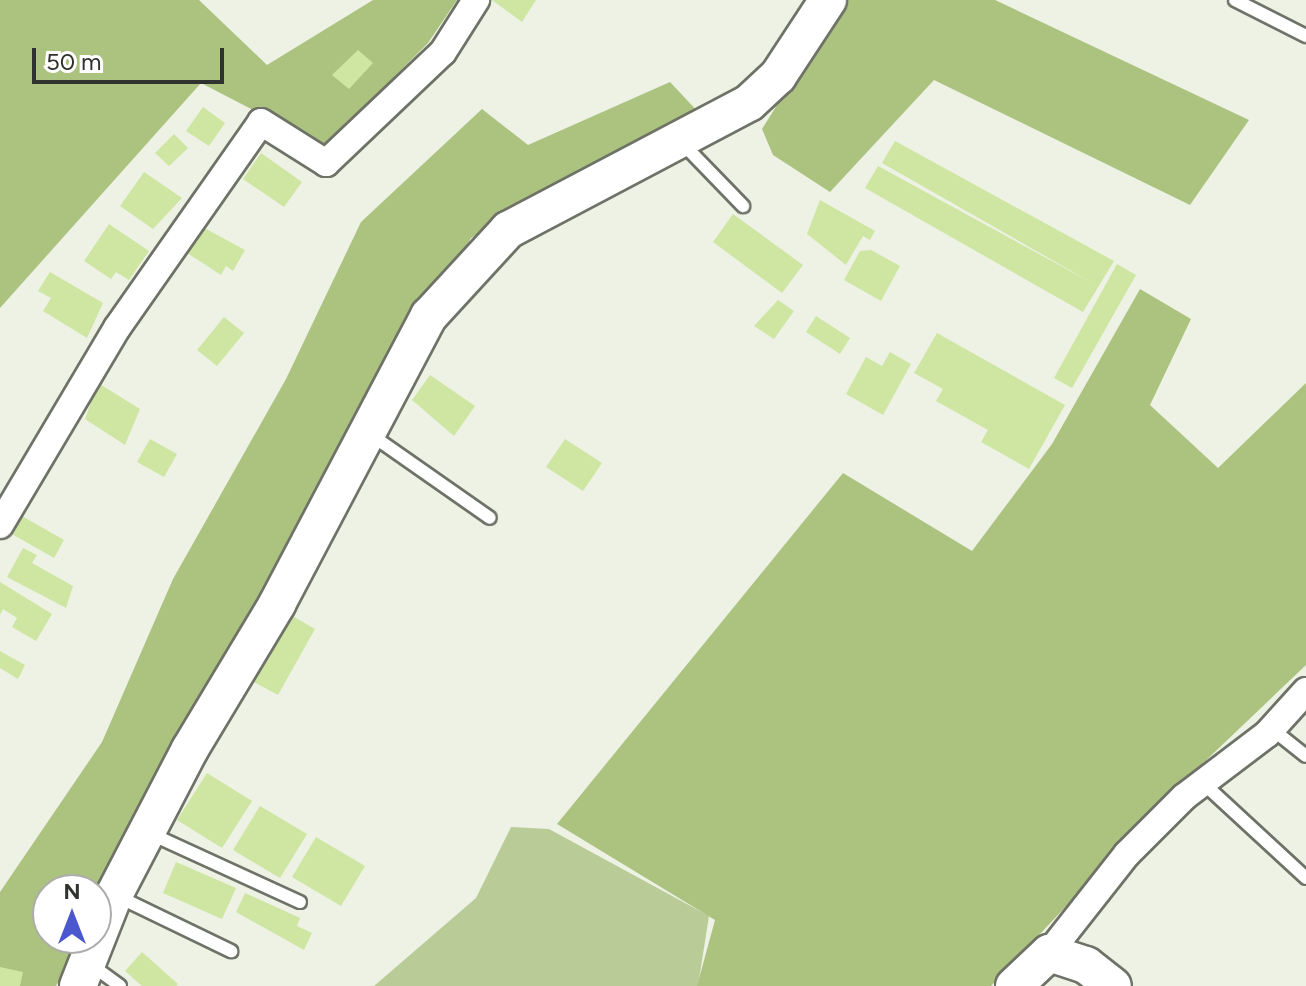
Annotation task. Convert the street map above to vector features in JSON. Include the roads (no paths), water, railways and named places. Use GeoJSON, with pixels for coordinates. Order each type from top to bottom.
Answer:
{"type":"FeatureCollection","features":[{"type":"Feature","properties":{"kind":"street"},"geometry":{"type":"LineString","coordinates":[[0,525],[117,328],[261,122],[326,163],[443,52],[476,0]]}},
{"type":"Feature","properties":{"kind":"street"},"geometry":{"type":"LineString","coordinates":[[83,974],[114,895],[146,832],[429,316],[476,257],[508,230],[749,103],[778,76],[828,0]]}},
{"type":"Feature","properties":{"kind":"street"},"geometry":{"type":"LineString","coordinates":[[1014,986],[1049,953],[1127,854],[1203,783],[1272,729],[1306,691]]}},
{"type":"Feature","properties":{"kind":"street"},"geometry":{"type":"LineString","coordinates":[[1049,953],[1086,965],[1113,986]]}},
{"type":"Feature","properties":{"kind":"lane"},"geometry":{"type":"LineString","coordinates":[[1235,0],[1306,36]]}},
{"type":"Feature","properties":{"kind":"lane"},"geometry":{"type":"LineString","coordinates":[[680,141],[743,206]]}},
{"type":"Feature","properties":{"kind":"lane"},"geometry":{"type":"LineString","coordinates":[[367,432],[490,518]]}},
{"type":"Feature","properties":{"kind":"lane"},"geometry":{"type":"LineString","coordinates":[[1272,729],[1306,756]]}},
{"type":"Feature","properties":{"kind":"lane"},"geometry":{"type":"LineString","coordinates":[[1203,783],[1306,878]]}},
{"type":"Feature","properties":{"kind":"lane"},"geometry":{"type":"LineString","coordinates":[[146,832],[300,902]]}},
{"type":"Feature","properties":{"kind":"lane"},"geometry":{"type":"LineString","coordinates":[[114,895],[231,951]]}},
{"type":"Feature","properties":{"kind":"lane"},"geometry":{"type":"LineString","coordinates":[[83,974],[120,986]]}}]}
